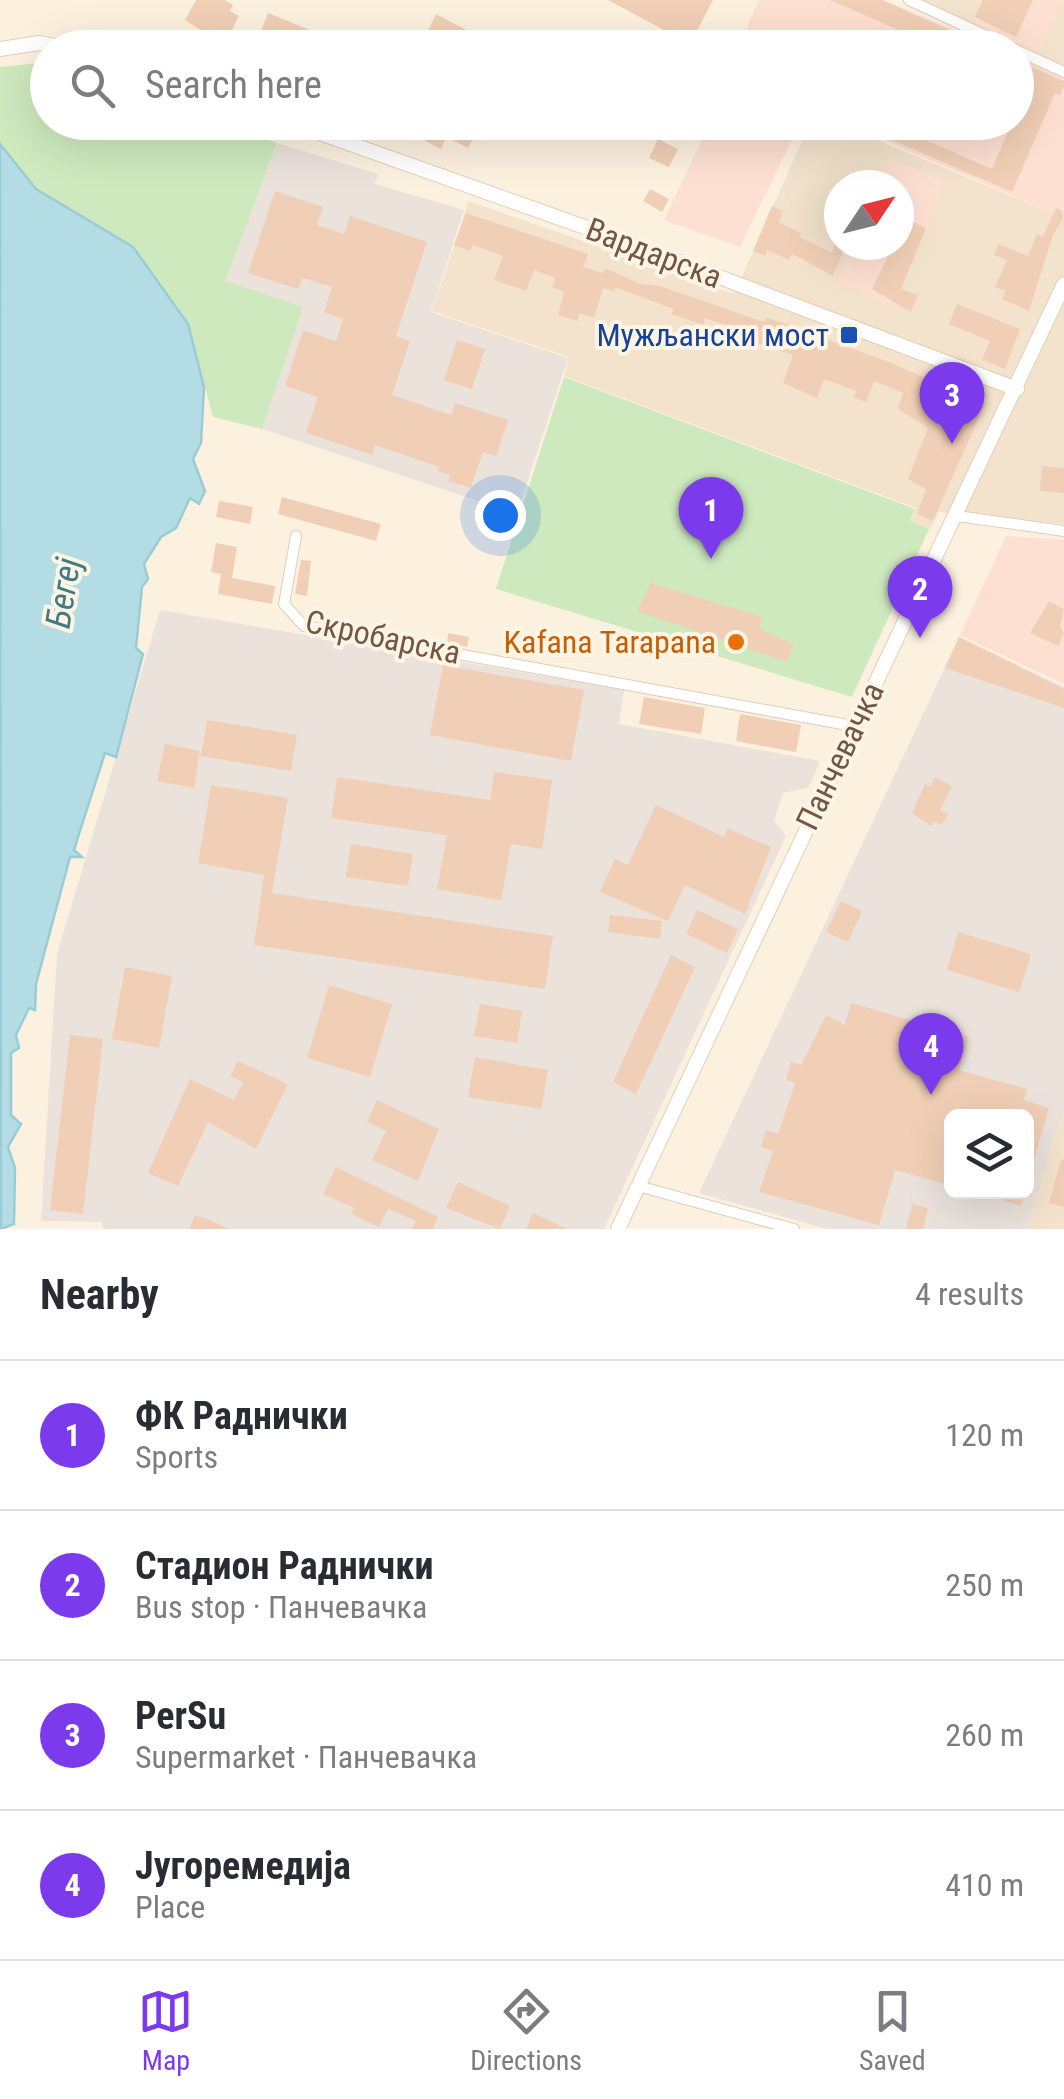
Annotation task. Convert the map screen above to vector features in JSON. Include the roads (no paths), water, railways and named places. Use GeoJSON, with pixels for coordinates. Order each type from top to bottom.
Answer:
{"type":"FeatureCollection","features":[{"type":"Feature","properties":{"kind":"street"},"geometry":{"type":"LineString","coordinates":[[909,0],[973,30]]}},
{"type":"Feature","properties":{"kind":"street"},"geometry":{"type":"LineString","coordinates":[[1,48],[30,45]]}},
{"type":"Feature","properties":{"kind":"street"},"geometry":{"type":"LineString","coordinates":[[1034,58],[1064,72]]}},
{"type":"Feature","properties":{"kind":"street","name":"Вардарска"},"geometry":{"type":"LineString","coordinates":[[340,140],[576,223],[1017,389]]}},
{"type":"Feature","properties":{"kind":"street","name":"Панчевачка"},"geometry":{"type":"LineString","coordinates":[[618,1229],[853,726],[1062,292]]}},
{"type":"Feature","properties":{"kind":"street"},"geometry":{"type":"LineString","coordinates":[[957,516],[1064,530]]}},
{"type":"Feature","properties":{"kind":"street","name":"Скробарска"},"geometry":{"type":"LineString","coordinates":[[296,536],[284,604],[304,626],[853,726]]}},
{"type":"Feature","properties":{"kind":"street"},"geometry":{"type":"LineString","coordinates":[[638,1186],[794,1229]]}},
{"type":"Feature","properties":{"kind":"water","name":"Бегеј"},"geometry":{"type":"Polygon","coordinates":[[[0,144],[36,189],[133,247],[188,324],[204,387],[201,443],[193,459],[205,491],[199,504],[190,498],[176,528],[161,537],[144,564],[148,579],[142,587],[136,648],[143,654],[116,757],[105,753],[74,850],[82,857],[70,857],[36,984],[35,1010],[29,1008],[16,1035],[19,1048],[11,1053],[11,1115],[21,1124],[8,1147],[15,1168],[14,1224],[1,1229],[0,144]]]}},
{"type":"Feature","properties":{"kind":"place","name":"Мужљански мост"},"geometry":{"type":"Point","coordinates":[849,335]}},
{"type":"Feature","properties":{"kind":"place","name":"PerSu"},"geometry":{"type":"Point","coordinates":[952,444]}},
{"type":"Feature","properties":{"kind":"place","name":"ФК Раднички"},"geometry":{"type":"Point","coordinates":[711,559]}},
{"type":"Feature","properties":{"kind":"place","name":"Стадион Раднички"},"geometry":{"type":"Point","coordinates":[920,638]}},
{"type":"Feature","properties":{"kind":"place","name":"Kafana Tarapana"},"geometry":{"type":"Point","coordinates":[736,642]}},
{"type":"Feature","properties":{"kind":"place","name":"Југоремедија"},"geometry":{"type":"Point","coordinates":[931,1095]}}]}
